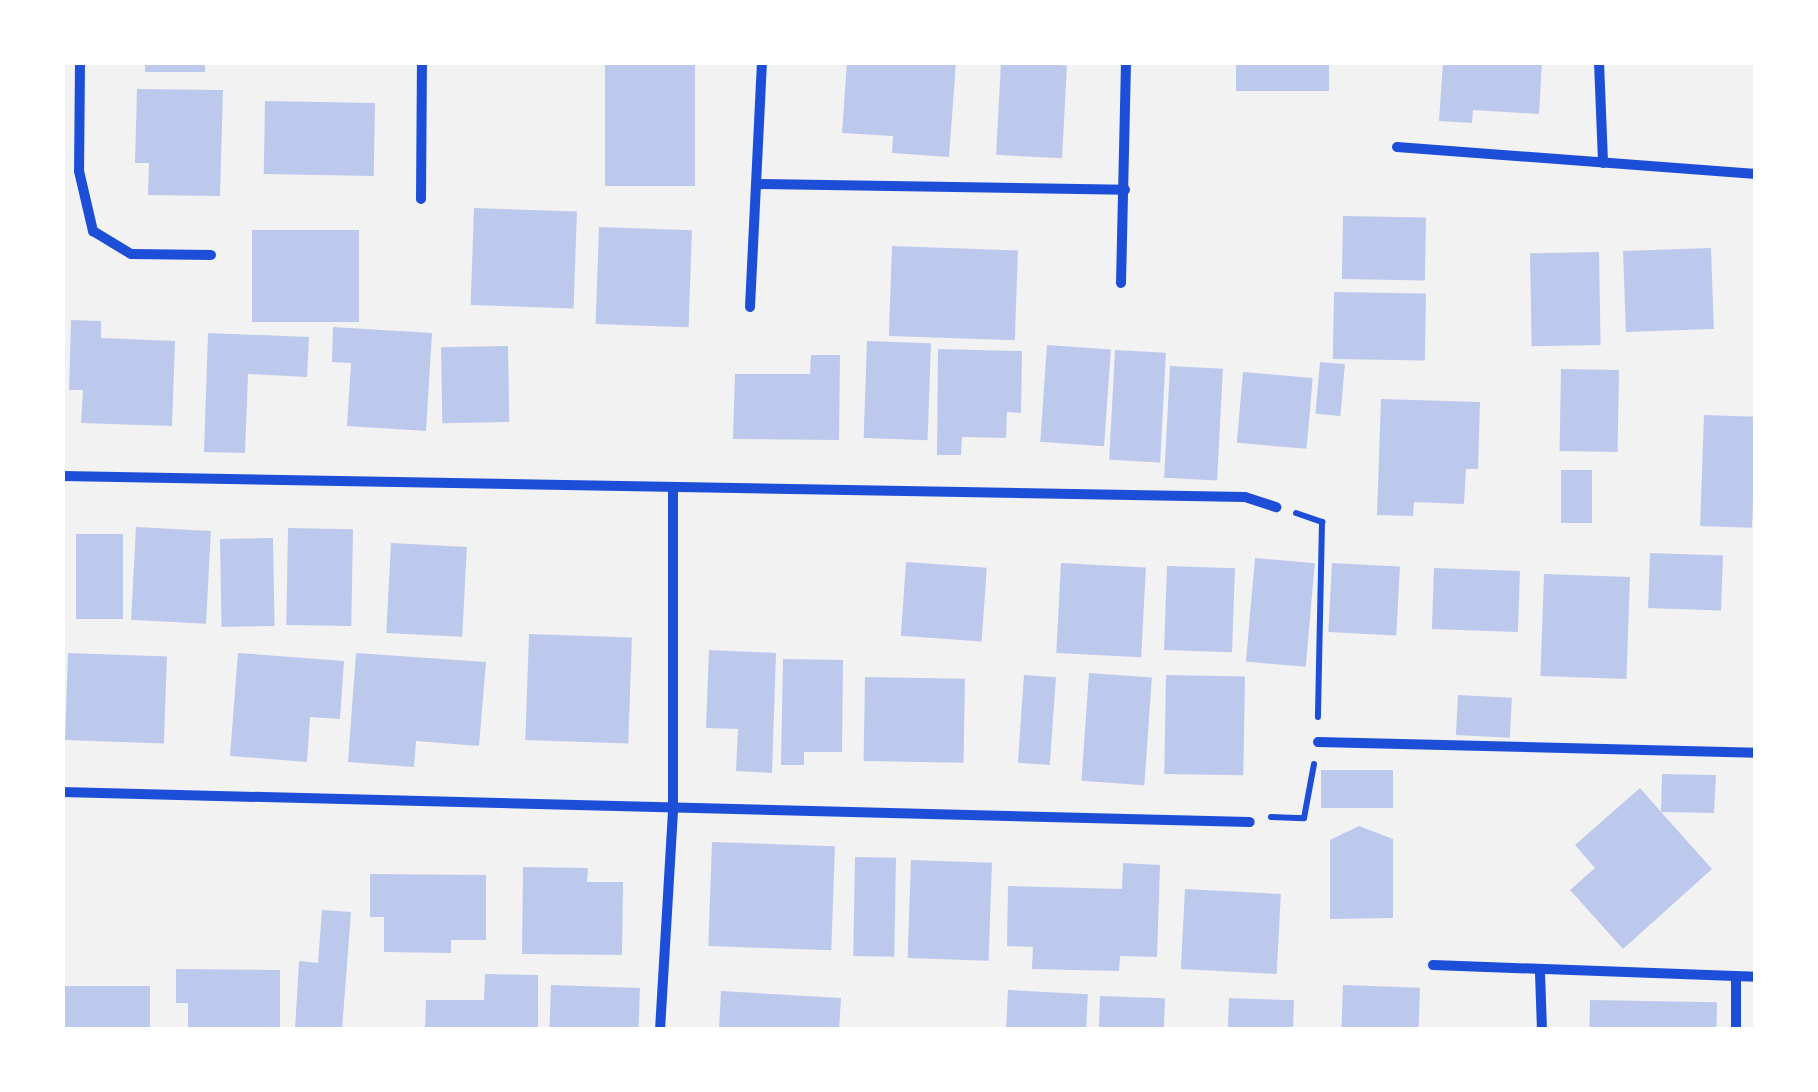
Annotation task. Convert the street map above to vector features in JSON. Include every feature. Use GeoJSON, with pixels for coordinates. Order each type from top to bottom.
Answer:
{"type":"FeatureCollection","features":[{"type":"Feature","properties":{"kind":"street"},"geometry":{"type":"LineString","coordinates":[[80,62],[79,171],[93,231],[131,254],[210,255]]}},
{"type":"Feature","properties":{"kind":"street"},"geometry":{"type":"LineString","coordinates":[[420,199],[422,62]]}},
{"type":"Feature","properties":{"kind":"street"},"geometry":{"type":"LineString","coordinates":[[750,307],[762,62]]}},
{"type":"Feature","properties":{"kind":"street"},"geometry":{"type":"LineString","coordinates":[[1122,283],[1126,62]]}},
{"type":"Feature","properties":{"kind":"street"},"geometry":{"type":"LineString","coordinates":[[1599,62],[1603,163]]}},
{"type":"Feature","properties":{"kind":"street"},"geometry":{"type":"LineString","coordinates":[[1398,147],[1756,174]]}},
{"type":"Feature","properties":{"kind":"street"},"geometry":{"type":"LineString","coordinates":[[756,184],[1125,190]]}},
{"type":"Feature","properties":{"kind":"street"},"geometry":{"type":"LineString","coordinates":[[62,476],[674,490],[1245,497],[1276,507]]}},
{"type":"Feature","properties":{"kind":"street"},"geometry":{"type":"LineString","coordinates":[[660,1030],[673,808],[674,490]]}},
{"type":"Feature","properties":{"kind":"street"},"geometry":{"type":"LineString","coordinates":[[1318,742],[1756,753]]}},
{"type":"Feature","properties":{"kind":"street"},"geometry":{"type":"LineString","coordinates":[[62,792],[1250,822]]}},
{"type":"Feature","properties":{"kind":"street"},"geometry":{"type":"LineString","coordinates":[[1433,965],[1540,973],[1756,977]]}},
{"type":"Feature","properties":{"kind":"street"},"geometry":{"type":"LineString","coordinates":[[1540,973],[1542,1030]]}},
{"type":"Feature","properties":{"kind":"street"},"geometry":{"type":"LineString","coordinates":[[1736,977],[1736,1030]]}},
{"type":"Feature","properties":{"kind":"path"},"geometry":{"type":"LineString","coordinates":[[1250,822],[1304,818],[1318,742],[1322,522],[1276,507]]}},
{"type":"Feature","properties":{"kind":"building"},"geometry":{"type":"Polygon","coordinates":[[[145,62],[205,62],[205,72],[145,72],[145,62]]]}},
{"type":"Feature","properties":{"kind":"building"},"geometry":{"type":"Polygon","coordinates":[[[605,62],[695,62],[695,186],[605,186],[605,62]]]}},
{"type":"Feature","properties":{"kind":"building"},"geometry":{"type":"Polygon","coordinates":[[[847,62],[956,62],[949,157],[892,153],[893,136],[842,133],[847,62]]]}},
{"type":"Feature","properties":{"kind":"building"},"geometry":{"type":"Polygon","coordinates":[[[1001,62],[1067,65],[1062,158],[996,155],[1001,62]]]}},
{"type":"Feature","properties":{"kind":"building"},"geometry":{"type":"Polygon","coordinates":[[[1236,62],[1329,62],[1329,91],[1236,91],[1236,62]]]}},
{"type":"Feature","properties":{"kind":"building"},"geometry":{"type":"Polygon","coordinates":[[[1443,62],[1542,62],[1539,114],[1473,110],[1472,123],[1439,121],[1443,62]]]}},
{"type":"Feature","properties":{"kind":"building"},"geometry":{"type":"Polygon","coordinates":[[[137,89],[223,90],[220,196],[148,195],[149,163],[135,163],[137,89]]]}},
{"type":"Feature","properties":{"kind":"building"},"geometry":{"type":"Polygon","coordinates":[[[265,101],[375,103],[374,176],[264,174],[265,101]]]}},
{"type":"Feature","properties":{"kind":"building"},"geometry":{"type":"Polygon","coordinates":[[[474,208],[577,212],[574,309],[471,305],[474,208]]]}},
{"type":"Feature","properties":{"kind":"building"},"geometry":{"type":"Polygon","coordinates":[[[1343,216],[1426,217],[1425,280],[1342,279],[1343,216]]]}},
{"type":"Feature","properties":{"kind":"building"},"geometry":{"type":"Polygon","coordinates":[[[599,227],[692,230],[689,327],[596,324],[599,227]]]}},
{"type":"Feature","properties":{"kind":"building"},"geometry":{"type":"Polygon","coordinates":[[[252,230],[359,230],[359,322],[252,322],[252,230]]]}},
{"type":"Feature","properties":{"kind":"building"},"geometry":{"type":"Polygon","coordinates":[[[892,246],[1018,250],[1015,340],[889,336],[892,246]]]}},
{"type":"Feature","properties":{"kind":"building"},"geometry":{"type":"Polygon","coordinates":[[[1711,248],[1714,329],[1626,332],[1623,251],[1711,248]]]}},
{"type":"Feature","properties":{"kind":"building"},"geometry":{"type":"Polygon","coordinates":[[[1599,252],[1601,345],[1532,346],[1530,253],[1599,252]]]}},
{"type":"Feature","properties":{"kind":"building"},"geometry":{"type":"Polygon","coordinates":[[[1334,292],[1426,294],[1425,361],[1333,359],[1334,292]]]}},
{"type":"Feature","properties":{"kind":"building"},"geometry":{"type":"Polygon","coordinates":[[[71,320],[101,321],[101,338],[175,341],[172,426],[81,423],[83,390],[69,390],[71,320]]]}},
{"type":"Feature","properties":{"kind":"building"},"geometry":{"type":"Polygon","coordinates":[[[333,327],[432,333],[426,431],[347,426],[351,363],[332,362],[333,327]]]}},
{"type":"Feature","properties":{"kind":"building"},"geometry":{"type":"Polygon","coordinates":[[[208,333],[309,337],[307,377],[248,374],[245,453],[204,452],[208,333]]]}},
{"type":"Feature","properties":{"kind":"building"},"geometry":{"type":"Polygon","coordinates":[[[867,341],[931,343],[928,440],[864,438],[867,341]]]}},
{"type":"Feature","properties":{"kind":"building"},"geometry":{"type":"Polygon","coordinates":[[[1047,345],[1111,349],[1104,446],[1040,442],[1047,345]]]}},
{"type":"Feature","properties":{"kind":"building"},"geometry":{"type":"Polygon","coordinates":[[[508,346],[509,422],[442,423],[441,347],[508,346]]]}},
{"type":"Feature","properties":{"kind":"building"},"geometry":{"type":"Polygon","coordinates":[[[938,349],[1022,351],[1021,413],[1007,412],[1006,438],[962,437],[961,455],[937,455],[938,349]]]}},
{"type":"Feature","properties":{"kind":"building"},"geometry":{"type":"Polygon","coordinates":[[[1115,350],[1166,353],[1160,463],[1109,460],[1115,350]]]}},
{"type":"Feature","properties":{"kind":"building"},"geometry":{"type":"Polygon","coordinates":[[[811,355],[840,355],[839,440],[733,439],[735,374],[810,374],[811,355]]]}},
{"type":"Feature","properties":{"kind":"building"},"geometry":{"type":"Polygon","coordinates":[[[1320,362],[1345,364],[1340,416],[1315,414],[1320,362]]]}},
{"type":"Feature","properties":{"kind":"building"},"geometry":{"type":"Polygon","coordinates":[[[1170,366],[1223,369],[1217,481],[1164,478],[1170,366]]]}},
{"type":"Feature","properties":{"kind":"building"},"geometry":{"type":"Polygon","coordinates":[[[1561,369],[1619,370],[1618,452],[1560,451],[1561,369]]]}},
{"type":"Feature","properties":{"kind":"building"},"geometry":{"type":"Polygon","coordinates":[[[1243,372],[1313,378],[1307,449],[1237,443],[1243,372]]]}},
{"type":"Feature","properties":{"kind":"building"},"geometry":{"type":"Polygon","coordinates":[[[1381,399],[1480,402],[1478,469],[1466,469],[1464,504],[1414,502],[1413,516],[1377,515],[1381,399]]]}},
{"type":"Feature","properties":{"kind":"building"},"geometry":{"type":"Polygon","coordinates":[[[1704,415],[1756,417],[1752,528],[1700,526],[1704,415]]]}},
{"type":"Feature","properties":{"kind":"building"},"geometry":{"type":"Polygon","coordinates":[[[1561,470],[1592,470],[1592,523],[1561,523],[1561,470]]]}},
{"type":"Feature","properties":{"kind":"building"},"geometry":{"type":"Polygon","coordinates":[[[136,527],[211,531],[206,624],[131,620],[136,527]]]}},
{"type":"Feature","properties":{"kind":"building"},"geometry":{"type":"Polygon","coordinates":[[[288,528],[353,529],[351,626],[286,625],[288,528]]]}},
{"type":"Feature","properties":{"kind":"building"},"geometry":{"type":"Polygon","coordinates":[[[76,534],[123,534],[123,619],[76,619],[76,534]]]}},
{"type":"Feature","properties":{"kind":"building"},"geometry":{"type":"Polygon","coordinates":[[[273,538],[275,626],[222,627],[220,539],[273,538]]]}},
{"type":"Feature","properties":{"kind":"building"},"geometry":{"type":"Polygon","coordinates":[[[391,543],[467,547],[462,637],[386,633],[391,543]]]}},
{"type":"Feature","properties":{"kind":"building"},"geometry":{"type":"Polygon","coordinates":[[[1650,553],[1723,556],[1721,611],[1648,608],[1650,553]]]}},
{"type":"Feature","properties":{"kind":"building"},"geometry":{"type":"Polygon","coordinates":[[[1255,558],[1315,563],[1306,667],[1246,662],[1255,558]]]}},
{"type":"Feature","properties":{"kind":"building"},"geometry":{"type":"Polygon","coordinates":[[[906,562],[987,568],[982,641],[901,636],[906,562]]]}},
{"type":"Feature","properties":{"kind":"building"},"geometry":{"type":"Polygon","coordinates":[[[1061,563],[1146,567],[1141,657],[1056,653],[1061,563]]]}},
{"type":"Feature","properties":{"kind":"building"},"geometry":{"type":"Polygon","coordinates":[[[1332,563],[1400,567],[1396,635],[1328,632],[1332,563]]]}},
{"type":"Feature","properties":{"kind":"building"},"geometry":{"type":"Polygon","coordinates":[[[1167,566],[1235,568],[1232,652],[1164,650],[1167,566]]]}},
{"type":"Feature","properties":{"kind":"building"},"geometry":{"type":"Polygon","coordinates":[[[1434,568],[1520,571],[1518,632],[1432,629],[1434,568]]]}},
{"type":"Feature","properties":{"kind":"building"},"geometry":{"type":"Polygon","coordinates":[[[1544,574],[1630,577],[1626,679],[1540,676],[1544,574]]]}},
{"type":"Feature","properties":{"kind":"building"},"geometry":{"type":"Polygon","coordinates":[[[529,634],[632,638],[628,744],[525,740],[529,634]]]}},
{"type":"Feature","properties":{"kind":"building"},"geometry":{"type":"Polygon","coordinates":[[[709,650],[776,653],[772,773],[736,771],[738,729],[706,728],[709,650]]]}},
{"type":"Feature","properties":{"kind":"building"},"geometry":{"type":"Polygon","coordinates":[[[68,653],[167,656],[164,743],[65,740],[68,653]]]}},
{"type":"Feature","properties":{"kind":"building"},"geometry":{"type":"Polygon","coordinates":[[[238,653],[344,661],[340,719],[310,717],[307,762],[230,756],[238,653]]]}},
{"type":"Feature","properties":{"kind":"building"},"geometry":{"type":"Polygon","coordinates":[[[356,653],[486,662],[479,746],[416,741],[414,767],[348,762],[356,653]]]}},
{"type":"Feature","properties":{"kind":"building"},"geometry":{"type":"Polygon","coordinates":[[[783,659],[843,660],[842,752],[804,752],[804,765],[781,765],[783,659]]]}},
{"type":"Feature","properties":{"kind":"building"},"geometry":{"type":"Polygon","coordinates":[[[1089,673],[1152,677],[1144,785],[1081,781],[1089,673]]]}},
{"type":"Feature","properties":{"kind":"building"},"geometry":{"type":"Polygon","coordinates":[[[1024,675],[1056,677],[1050,765],[1018,763],[1024,675]]]}},
{"type":"Feature","properties":{"kind":"building"},"geometry":{"type":"Polygon","coordinates":[[[1166,675],[1245,676],[1243,775],[1164,774],[1166,675]]]}},
{"type":"Feature","properties":{"kind":"building"},"geometry":{"type":"Polygon","coordinates":[[[865,677],[965,679],[964,763],[864,761],[865,677]]]}},
{"type":"Feature","properties":{"kind":"building"},"geometry":{"type":"Polygon","coordinates":[[[1458,695],[1512,698],[1510,738],[1456,735],[1458,695]]]}},
{"type":"Feature","properties":{"kind":"building"},"geometry":{"type":"Polygon","coordinates":[[[1321,770],[1393,770],[1393,808],[1321,808],[1321,770]]]}},
{"type":"Feature","properties":{"kind":"building"},"geometry":{"type":"Polygon","coordinates":[[[1662,774],[1716,775],[1714,813],[1661,812],[1662,774]]]}},
{"type":"Feature","properties":{"kind":"building"},"geometry":{"type":"Polygon","coordinates":[[[1640,788],[1712,869],[1623,949],[1570,890],[1595,868],[1575,845],[1640,788]]]}},
{"type":"Feature","properties":{"kind":"building"},"geometry":{"type":"Polygon","coordinates":[[[1359,826],[1393,839],[1393,918],[1330,919],[1330,840],[1359,826]]]}},
{"type":"Feature","properties":{"kind":"building"},"geometry":{"type":"Polygon","coordinates":[[[712,842],[835,846],[831,950],[708,946],[712,842]]]}},
{"type":"Feature","properties":{"kind":"building"},"geometry":{"type":"Polygon","coordinates":[[[855,857],[896,858],[894,957],[853,956],[855,857]]]}},
{"type":"Feature","properties":{"kind":"building"},"geometry":{"type":"Polygon","coordinates":[[[911,860],[992,863],[989,961],[908,958],[911,860]]]}},
{"type":"Feature","properties":{"kind":"building"},"geometry":{"type":"Polygon","coordinates":[[[1123,863],[1160,865],[1157,957],[1120,956],[1119,971],[1032,969],[1033,947],[1007,946],[1008,886],[1122,889],[1123,863]]]}},
{"type":"Feature","properties":{"kind":"building"},"geometry":{"type":"Polygon","coordinates":[[[523,867],[588,868],[587,882],[623,882],[622,955],[522,954],[523,867]]]}},
{"type":"Feature","properties":{"kind":"building"},"geometry":{"type":"Polygon","coordinates":[[[370,874],[486,875],[486,940],[451,940],[451,953],[384,952],[384,917],[370,917],[370,874]]]}},
{"type":"Feature","properties":{"kind":"building"},"geometry":{"type":"Polygon","coordinates":[[[1185,889],[1281,894],[1277,974],[1181,969],[1185,889]]]}},
{"type":"Feature","properties":{"kind":"building"},"geometry":{"type":"Polygon","coordinates":[[[322,910],[351,912],[342,1030],[295,1030],[299,961],[318,963],[322,910]]]}},
{"type":"Feature","properties":{"kind":"building"},"geometry":{"type":"Polygon","coordinates":[[[176,969],[280,970],[280,1030],[188,1030],[188,1003],[176,1003],[176,969]]]}},
{"type":"Feature","properties":{"kind":"building"},"geometry":{"type":"Polygon","coordinates":[[[485,974],[538,975],[538,1030],[425,1030],[426,1000],[484,1000],[485,974]]]}},
{"type":"Feature","properties":{"kind":"building"},"geometry":{"type":"Polygon","coordinates":[[[551,985],[640,988],[638,1030],[549,1030],[551,985]]]}},
{"type":"Feature","properties":{"kind":"building"},"geometry":{"type":"Polygon","coordinates":[[[1343,985],[1420,988],[1418,1030],[1341,1030],[1343,985]]]}},
{"type":"Feature","properties":{"kind":"building"},"geometry":{"type":"Polygon","coordinates":[[[62,986],[150,986],[150,1030],[62,1030],[62,986]]]}},
{"type":"Feature","properties":{"kind":"building"},"geometry":{"type":"Polygon","coordinates":[[[1008,990],[1088,994],[1086,1030],[1006,1030],[1008,990]]]}},
{"type":"Feature","properties":{"kind":"building"},"geometry":{"type":"Polygon","coordinates":[[[721,991],[841,998],[839,1030],[719,1030],[721,991]]]}},
{"type":"Feature","properties":{"kind":"building"},"geometry":{"type":"Polygon","coordinates":[[[1100,996],[1165,998],[1164,1030],[1099,1030],[1100,996]]]}},
{"type":"Feature","properties":{"kind":"building"},"geometry":{"type":"Polygon","coordinates":[[[1229,998],[1294,1000],[1293,1030],[1228,1030],[1229,998]]]}},
{"type":"Feature","properties":{"kind":"building"},"geometry":{"type":"Polygon","coordinates":[[[1590,1000],[1717,1002],[1716,1030],[1589,1030],[1590,1000]]]}}]}
